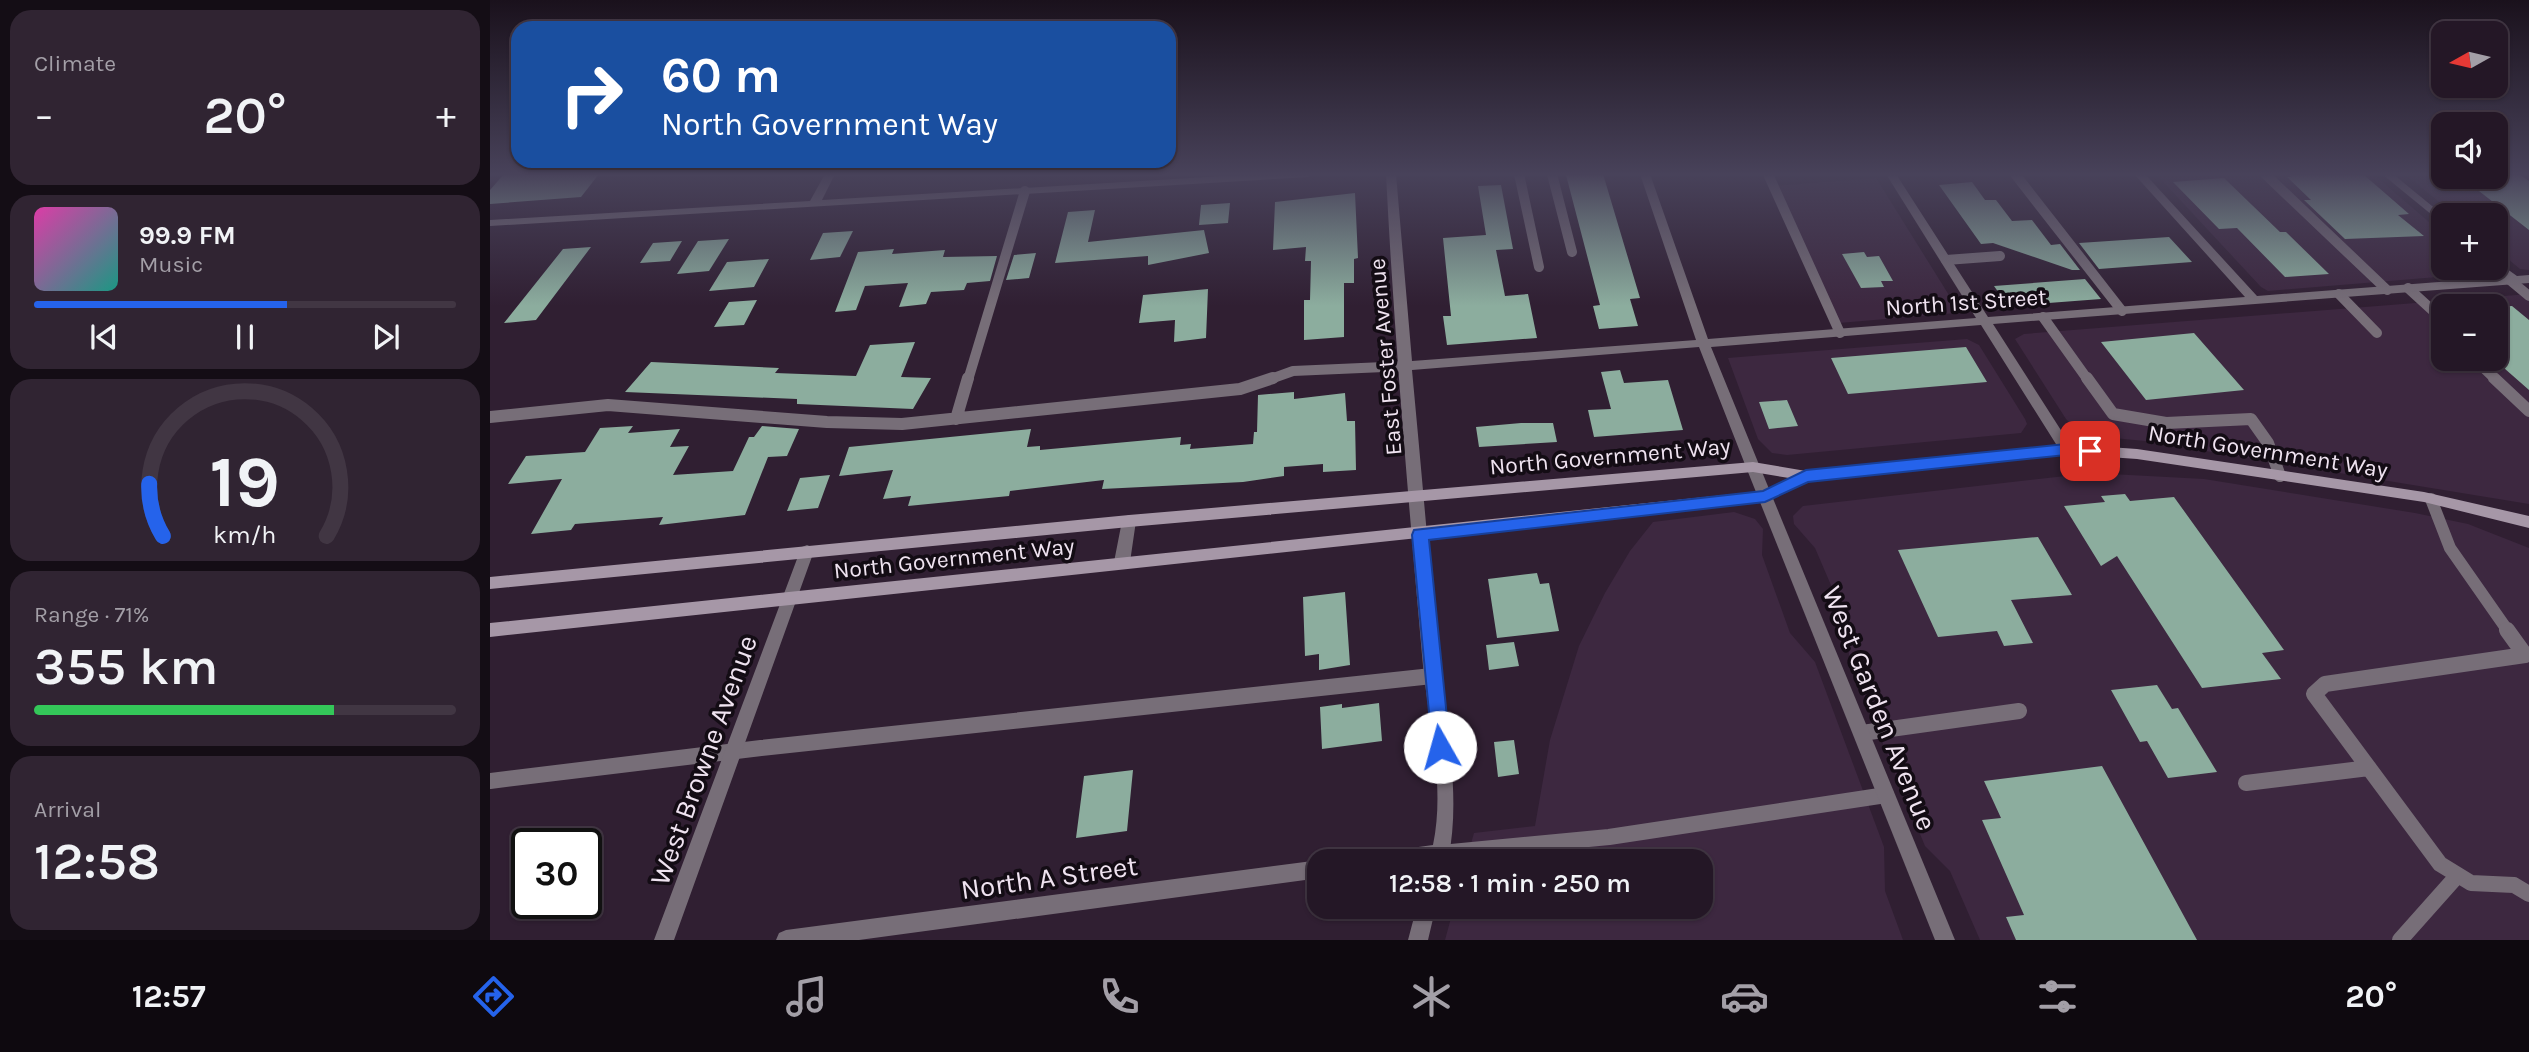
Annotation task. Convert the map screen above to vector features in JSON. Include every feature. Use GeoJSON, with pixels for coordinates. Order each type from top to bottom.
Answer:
{"type":"FeatureCollection","features":[{"type":"Feature","properties":{"kind":"main road","name":"North Government Way"},"geometry":{"type":"LineString","coordinates":[[490,583],[1418,494],[1753,467],[1806,476],[2066,449],[2137,454],[2431,499],[2529,522]]}},
{"type":"Feature","properties":{"kind":"main road","name":"North Government Way"},"geometry":{"type":"LineString","coordinates":[[490,631],[1122,562],[1420,535],[1765,496],[1806,476]]}},
{"type":"Feature","properties":{"kind":"main road","name":"North Government Way"},"geometry":{"type":"LineString","coordinates":[[2511,518],[2529,529]]}},
{"type":"Feature","properties":{"kind":"street"},"geometry":{"type":"LineString","coordinates":[[490,223],[578,218]]}},
{"type":"Feature","properties":{"kind":"street","name":"East Foster Avenue"},"geometry":{"type":"LineString","coordinates":[[1395,218],[1418,494]]}},
{"type":"Feature","properties":{"kind":"street","name":"West Garden Avenue"},"geometry":{"type":"LineString","coordinates":[[1660,218],[1703,343],[1945,940]]}},
{"type":"Feature","properties":{"kind":"street"},"geometry":{"type":"LineString","coordinates":[[1919,218],[2066,449]]}},
{"type":"Feature","properties":{"kind":"street"},"geometry":{"type":"LineString","coordinates":[[2179,218],[2254,300]]}},
{"type":"Feature","properties":{"kind":"street"},"geometry":{"type":"LineString","coordinates":[[2508,277],[2512,281]]}},
{"type":"Feature","properties":{"kind":"street","name":"North 1st Street"},"geometry":{"type":"LineString","coordinates":[[1407,366],[2529,279]]}},
{"type":"Feature","properties":{"kind":"street"},"geometry":{"type":"LineString","coordinates":[[1418,494],[1432,676],[1448,821],[1442,849]]}},
{"type":"Feature","properties":{"kind":"street"},"geometry":{"type":"LineString","coordinates":[[1122,562],[1129,521]]}},
{"type":"Feature","properties":{"kind":"street","name":"North Government Way"},"geometry":{"type":"LineString","coordinates":[[790,598],[807,551]]}},
{"type":"Feature","properties":{"kind":"street","name":"West Browne Avenue"},"geometry":{"type":"LineString","coordinates":[[664,940],[790,598]]}},
{"type":"Feature","properties":{"kind":"street","name":"North A Street"},"geometry":{"type":"LineString","coordinates":[[786,940],[1307,871]]}},
{"type":"Feature","properties":{"kind":"street"},"geometry":{"type":"LineString","coordinates":[[1418,940],[1424,919]]}},
{"type":"Feature","properties":{"kind":"lane"},"geometry":{"type":"LineString","coordinates":[[956,419],[1017,218]]}},
{"type":"Feature","properties":{"kind":"lane"},"geometry":{"type":"LineString","coordinates":[[1528,218],[1539,267]]}},
{"type":"Feature","properties":{"kind":"lane"},"geometry":{"type":"LineString","coordinates":[[1563,218],[1572,252]]}},
{"type":"Feature","properties":{"kind":"lane"},"geometry":{"type":"LineString","coordinates":[[1788,218],[1840,333]]}},
{"type":"Feature","properties":{"kind":"lane"},"geometry":{"type":"LineString","coordinates":[[2049,218],[2122,311]]}},
{"type":"Feature","properties":{"kind":"lane"},"geometry":{"type":"LineString","coordinates":[[2311,218],[2387,290]]}},
{"type":"Feature","properties":{"kind":"lane"},"geometry":{"type":"LineString","coordinates":[[1946,260],[2000,256]]}},
{"type":"Feature","properties":{"kind":"lane"},"geometry":{"type":"LineString","coordinates":[[2512,281],[2529,296]]}},
{"type":"Feature","properties":{"kind":"lane"},"geometry":{"type":"LineString","coordinates":[[2409,288],[2431,309]]}},
{"type":"Feature","properties":{"kind":"lane"},"geometry":{"type":"LineString","coordinates":[[2339,294],[2377,332]]}},
{"type":"Feature","properties":{"kind":"lane"},"geometry":{"type":"LineString","coordinates":[[2043,317],[2113,414],[2166,423],[2251,419],[2268,443],[2280,476]]}},
{"type":"Feature","properties":{"kind":"lane"},"geometry":{"type":"LineString","coordinates":[[490,417],[608,405],[874,425],[1240,389],[1293,371],[1407,366]]}},
{"type":"Feature","properties":{"kind":"lane"},"geometry":{"type":"LineString","coordinates":[[2487,371],[2529,411]]}},
{"type":"Feature","properties":{"kind":"lane"},"geometry":{"type":"LineString","coordinates":[[2431,499],[2450,548],[2525,655],[2319,687],[2314,694],[2440,864],[2471,883],[2514,885],[2529,894]]}},
{"type":"Feature","properties":{"kind":"lane"},"geometry":{"type":"LineString","coordinates":[[490,781],[734,751],[1432,676]]}},
{"type":"Feature","properties":{"kind":"lane"},"geometry":{"type":"LineString","coordinates":[[1862,733],[2019,711]]}},
{"type":"Feature","properties":{"kind":"lane"},"geometry":{"type":"LineString","coordinates":[[2246,783],[2369,768]]}},
{"type":"Feature","properties":{"kind":"lane"},"geometry":{"type":"LineString","coordinates":[[1514,849],[1683,829],[1886,795]]}},
{"type":"Feature","properties":{"kind":"lane"},"geometry":{"type":"LineString","coordinates":[[2400,940],[2457,876]]}},
{"type":"Feature","properties":{"kind":"shaded area"},"geometry":{"type":"Polygon","coordinates":[[[1791,218],[1901,218],[1957,308],[1956,313],[1839,323],[1791,218]]]}},
{"type":"Feature","properties":{"kind":"shaded area"},"geometry":{"type":"Polygon","coordinates":[[[2197,218],[2424,218],[2431,224],[2431,278],[2268,291],[2261,287],[2197,218]]]}},
{"type":"Feature","properties":{"kind":"shaded area"},"geometry":{"type":"Polygon","coordinates":[[[2508,218],[2529,218],[2529,270],[2520,269],[2508,259],[2508,218]]]}},
{"type":"Feature","properties":{"kind":"shaded area"},"geometry":{"type":"Polygon","coordinates":[[[2529,294],[2529,504],[2145,441],[2092,436],[2074,427],[2066,419],[2015,339],[2024,334],[2431,302],[2431,371],[2508,371],[2508,296],[2529,294]]]}},
{"type":"Feature","properties":{"kind":"shaded area"},"geometry":{"type":"Polygon","coordinates":[[[1967,339],[1979,345],[2025,419],[2027,424],[2021,433],[1787,455],[1772,453],[1758,439],[1728,358],[1967,339]]]}},
{"type":"Feature","properties":{"kind":"shaded area"},"geometry":{"type":"Polygon","coordinates":[[[2092,473],[2204,479],[2415,513],[2468,524],[2529,548],[2529,940],[1980,940],[1950,871],[1925,846],[1849,661],[1849,627],[1815,548],[1794,524],[1793,516],[1803,506],[2092,473]]]}},
{"type":"Feature","properties":{"kind":"shaded area"},"geometry":{"type":"Polygon","coordinates":[[[1734,512],[1755,519],[1763,529],[1762,555],[1790,633],[1815,662],[1884,847],[1885,891],[1903,940],[1445,940],[1451,919],[1713,919],[1713,849],[1469,849],[1474,833],[1535,826],[1550,740],[1579,646],[1605,593],[1630,551],[1653,522],[1734,512]]]}},
{"type":"Feature","properties":{"kind":"building"},"geometry":{"type":"Polygon","coordinates":[[[1067,218],[1093,218],[1088,242],[1204,230],[1209,253],[1148,265],[1148,256],[1055,263],[1067,218]]]}},
{"type":"Feature","properties":{"kind":"building"},"geometry":{"type":"Polygon","coordinates":[[[1200,218],[1229,218],[1228,223],[1199,225],[1200,218]]]}},
{"type":"Feature","properties":{"kind":"building"},"geometry":{"type":"Polygon","coordinates":[[[1274,218],[1356,218],[1358,258],[1354,259],[1354,283],[1344,283],[1344,337],[1304,340],[1304,300],[1310,300],[1311,261],[1305,261],[1306,247],[1273,250],[1274,218]]]}},
{"type":"Feature","properties":{"kind":"building"},"geometry":{"type":"Polygon","coordinates":[[[1483,218],[1507,218],[1513,249],[1496,250],[1505,296],[1528,294],[1537,338],[1447,345],[1443,316],[1451,316],[1443,238],[1486,235],[1483,218]]]}},
{"type":"Feature","properties":{"kind":"building"},"geometry":{"type":"Polygon","coordinates":[[[1577,218],[1616,218],[1640,298],[1630,299],[1638,326],[1599,329],[1593,306],[1600,305],[1577,218]]]}},
{"type":"Feature","properties":{"kind":"building"},"geometry":{"type":"Polygon","coordinates":[[[1962,218],[2032,220],[2051,245],[2060,244],[2080,270],[2072,270],[1993,243],[1981,244],[1962,218]]]}},
{"type":"Feature","properties":{"kind":"building"},"geometry":{"type":"Polygon","coordinates":[[[2208,218],[2265,218],[2280,232],[2286,232],[2329,274],[2285,277],[2237,228],[2219,229],[2208,218]]]}},
{"type":"Feature","properties":{"kind":"building"},"geometry":{"type":"Polygon","coordinates":[[[2323,218],[2402,218],[2424,236],[2345,239],[2323,218]]]}},
{"type":"Feature","properties":{"kind":"building"},"geometry":{"type":"Polygon","coordinates":[[[2513,218],[2529,218],[2529,230],[2513,218]]]}},
{"type":"Feature","properties":{"kind":"building"},"geometry":{"type":"Polygon","coordinates":[[[853,231],[840,257],[810,260],[823,233],[853,231]]]}},
{"type":"Feature","properties":{"kind":"building"},"geometry":{"type":"Polygon","coordinates":[[[2169,237],[2192,262],[2099,269],[2079,243],[2169,237]]]}},
{"type":"Feature","properties":{"kind":"building"},"geometry":{"type":"Polygon","coordinates":[[[729,239],[709,271],[677,274],[698,241],[729,239]]]}},
{"type":"Feature","properties":{"kind":"building"},"geometry":{"type":"Polygon","coordinates":[[[682,241],[670,261],[640,263],[653,243],[682,241]]]}},
{"type":"Feature","properties":{"kind":"building"},"geometry":{"type":"Polygon","coordinates":[[[591,247],[536,320],[504,323],[563,249],[591,247]]]}},
{"type":"Feature","properties":{"kind":"building"},"geometry":{"type":"Polygon","coordinates":[[[894,249],[892,254],[945,250],[943,257],[997,256],[990,281],[967,283],[964,290],[931,292],[926,304],[899,307],[908,283],[865,286],[856,310],[835,312],[858,252],[894,249]]]}},
{"type":"Feature","properties":{"kind":"building"},"geometry":{"type":"Polygon","coordinates":[[[1864,252],[1867,257],[1879,256],[1893,281],[1881,281],[1884,287],[1861,288],[1842,254],[1864,252]]]}},
{"type":"Feature","properties":{"kind":"building"},"geometry":{"type":"Polygon","coordinates":[[[1036,253],[1029,278],[1006,280],[1014,255],[1036,253]]]}},
{"type":"Feature","properties":{"kind":"building"},"geometry":{"type":"Polygon","coordinates":[[[769,259],[754,287],[709,291],[727,262],[769,259]]]}},
{"type":"Feature","properties":{"kind":"building"},"geometry":{"type":"Polygon","coordinates":[[[2085,279],[2101,299],[2008,306],[1994,286],[2085,279]]]}},
{"type":"Feature","properties":{"kind":"building"},"geometry":{"type":"Polygon","coordinates":[[[1208,289],[1206,338],[1174,342],[1175,320],[1139,323],[1143,295],[1208,289]]]}},
{"type":"Feature","properties":{"kind":"building"},"geometry":{"type":"Polygon","coordinates":[[[757,300],[744,325],[714,327],[729,302],[757,300]]]}},
{"type":"Feature","properties":{"kind":"building"},"geometry":{"type":"Polygon","coordinates":[[[2508,306],[2512,306],[2529,320],[2529,390],[2507,371],[2508,306]]]}},
{"type":"Feature","properties":{"kind":"building"},"geometry":{"type":"Polygon","coordinates":[[[2194,333],[2244,390],[2146,400],[2101,342],[2194,333]]]}},
{"type":"Feature","properties":{"kind":"building"},"geometry":{"type":"Polygon","coordinates":[[[915,342],[901,377],[931,378],[913,409],[797,404],[797,399],[625,392],[651,362],[779,368],[775,373],[856,376],[870,345],[915,342]]]}},
{"type":"Feature","properties":{"kind":"building"},"geometry":{"type":"Polygon","coordinates":[[[1966,347],[1987,382],[1848,394],[1831,358],[1966,347]]]}},
{"type":"Feature","properties":{"kind":"building"},"geometry":{"type":"Polygon","coordinates":[[[1620,370],[1624,383],[1668,380],[1683,430],[1594,437],[1588,410],[1611,409],[1601,372],[1620,370]]]}},
{"type":"Feature","properties":{"kind":"building"},"geometry":{"type":"Polygon","coordinates":[[[1294,392],[1294,399],[1345,393],[1347,421],[1355,421],[1356,470],[1323,472],[1323,464],[1284,467],[1284,476],[1243,482],[1102,489],[1104,480],[1010,491],[1009,496],[908,506],[911,496],[883,499],[893,470],[839,476],[849,447],[1031,429],[1027,447],[1040,446],[1040,450],[1181,437],[1180,445],[1191,444],[1190,449],[1253,444],[1254,432],[1257,432],[1258,395],[1294,392]]]}},
{"type":"Feature","properties":{"kind":"building"},"geometry":{"type":"Polygon","coordinates":[[[1787,400],[1798,426],[1769,429],[1759,402],[1787,400]]]}},
{"type":"Feature","properties":{"kind":"building"},"geometry":{"type":"Polygon","coordinates":[[[1553,423],[1557,442],[1479,447],[1476,427],[1553,423]]]}},
{"type":"Feature","properties":{"kind":"building"},"geometry":{"type":"Polygon","coordinates":[[[633,426],[628,433],[680,429],[670,447],[689,446],[673,475],[733,471],[749,437],[754,437],[762,426],[799,429],[787,456],[768,457],[745,515],[659,525],[663,517],[575,524],[571,530],[531,534],[562,479],[508,484],[526,456],[585,452],[600,428],[633,426]]]}},
{"type":"Feature","properties":{"kind":"building"},"geometry":{"type":"Polygon","coordinates":[[[830,475],[818,508],[787,511],[800,478],[830,475]]]}},
{"type":"Feature","properties":{"kind":"building"},"geometry":{"type":"Polygon","coordinates":[[[2125,494],[2130,501],[2174,497],[2284,650],[2262,653],[2281,679],[2202,688],[2117,556],[2101,566],[2064,506],[2105,502],[2101,496],[2125,494]]]}},
{"type":"Feature","properties":{"kind":"building"},"geometry":{"type":"Polygon","coordinates":[[[2038,537],[2072,595],[2011,600],[2033,643],[2004,646],[1997,631],[1938,637],[1898,550],[2038,537]]]}},
{"type":"Feature","properties":{"kind":"building"},"geometry":{"type":"Polygon","coordinates":[[[1537,573],[1540,584],[1549,583],[1559,631],[1497,638],[1488,579],[1537,573]]]}},
{"type":"Feature","properties":{"kind":"building"},"geometry":{"type":"Polygon","coordinates":[[[1345,592],[1350,665],[1319,670],[1319,654],[1305,656],[1303,597],[1345,592]]]}},
{"type":"Feature","properties":{"kind":"building"},"geometry":{"type":"Polygon","coordinates":[[[1514,642],[1519,666],[1489,670],[1486,645],[1514,642]]]}},
{"type":"Feature","properties":{"kind":"building"},"geometry":{"type":"Polygon","coordinates":[[[2157,685],[2172,709],[2178,708],[2217,772],[2168,778],[2147,741],[2140,742],[2111,690],[2157,685]]]}},
{"type":"Feature","properties":{"kind":"building"},"geometry":{"type":"Polygon","coordinates":[[[1379,703],[1382,741],[1322,749],[1320,707],[1342,704],[1342,708],[1379,703]]]}},
{"type":"Feature","properties":{"kind":"building"},"geometry":{"type":"Polygon","coordinates":[[[1514,740],[1519,774],[1498,777],[1494,742],[1514,740]]]}},
{"type":"Feature","properties":{"kind":"building"},"geometry":{"type":"Polygon","coordinates":[[[2102,766],[2197,940],[2016,940],[2006,917],[2024,915],[1982,820],[2001,818],[1984,781],[2102,766]]]}},
{"type":"Feature","properties":{"kind":"building"},"geometry":{"type":"Polygon","coordinates":[[[1133,770],[1127,831],[1076,838],[1084,776],[1133,770]]]}},
{"type":"Feature","properties":{"kind":"route"},"geometry":{"type":"LineString","coordinates":[[1440,747],[1420,535],[1765,496],[1806,476],[2066,449],[2090,451]]}}]}
